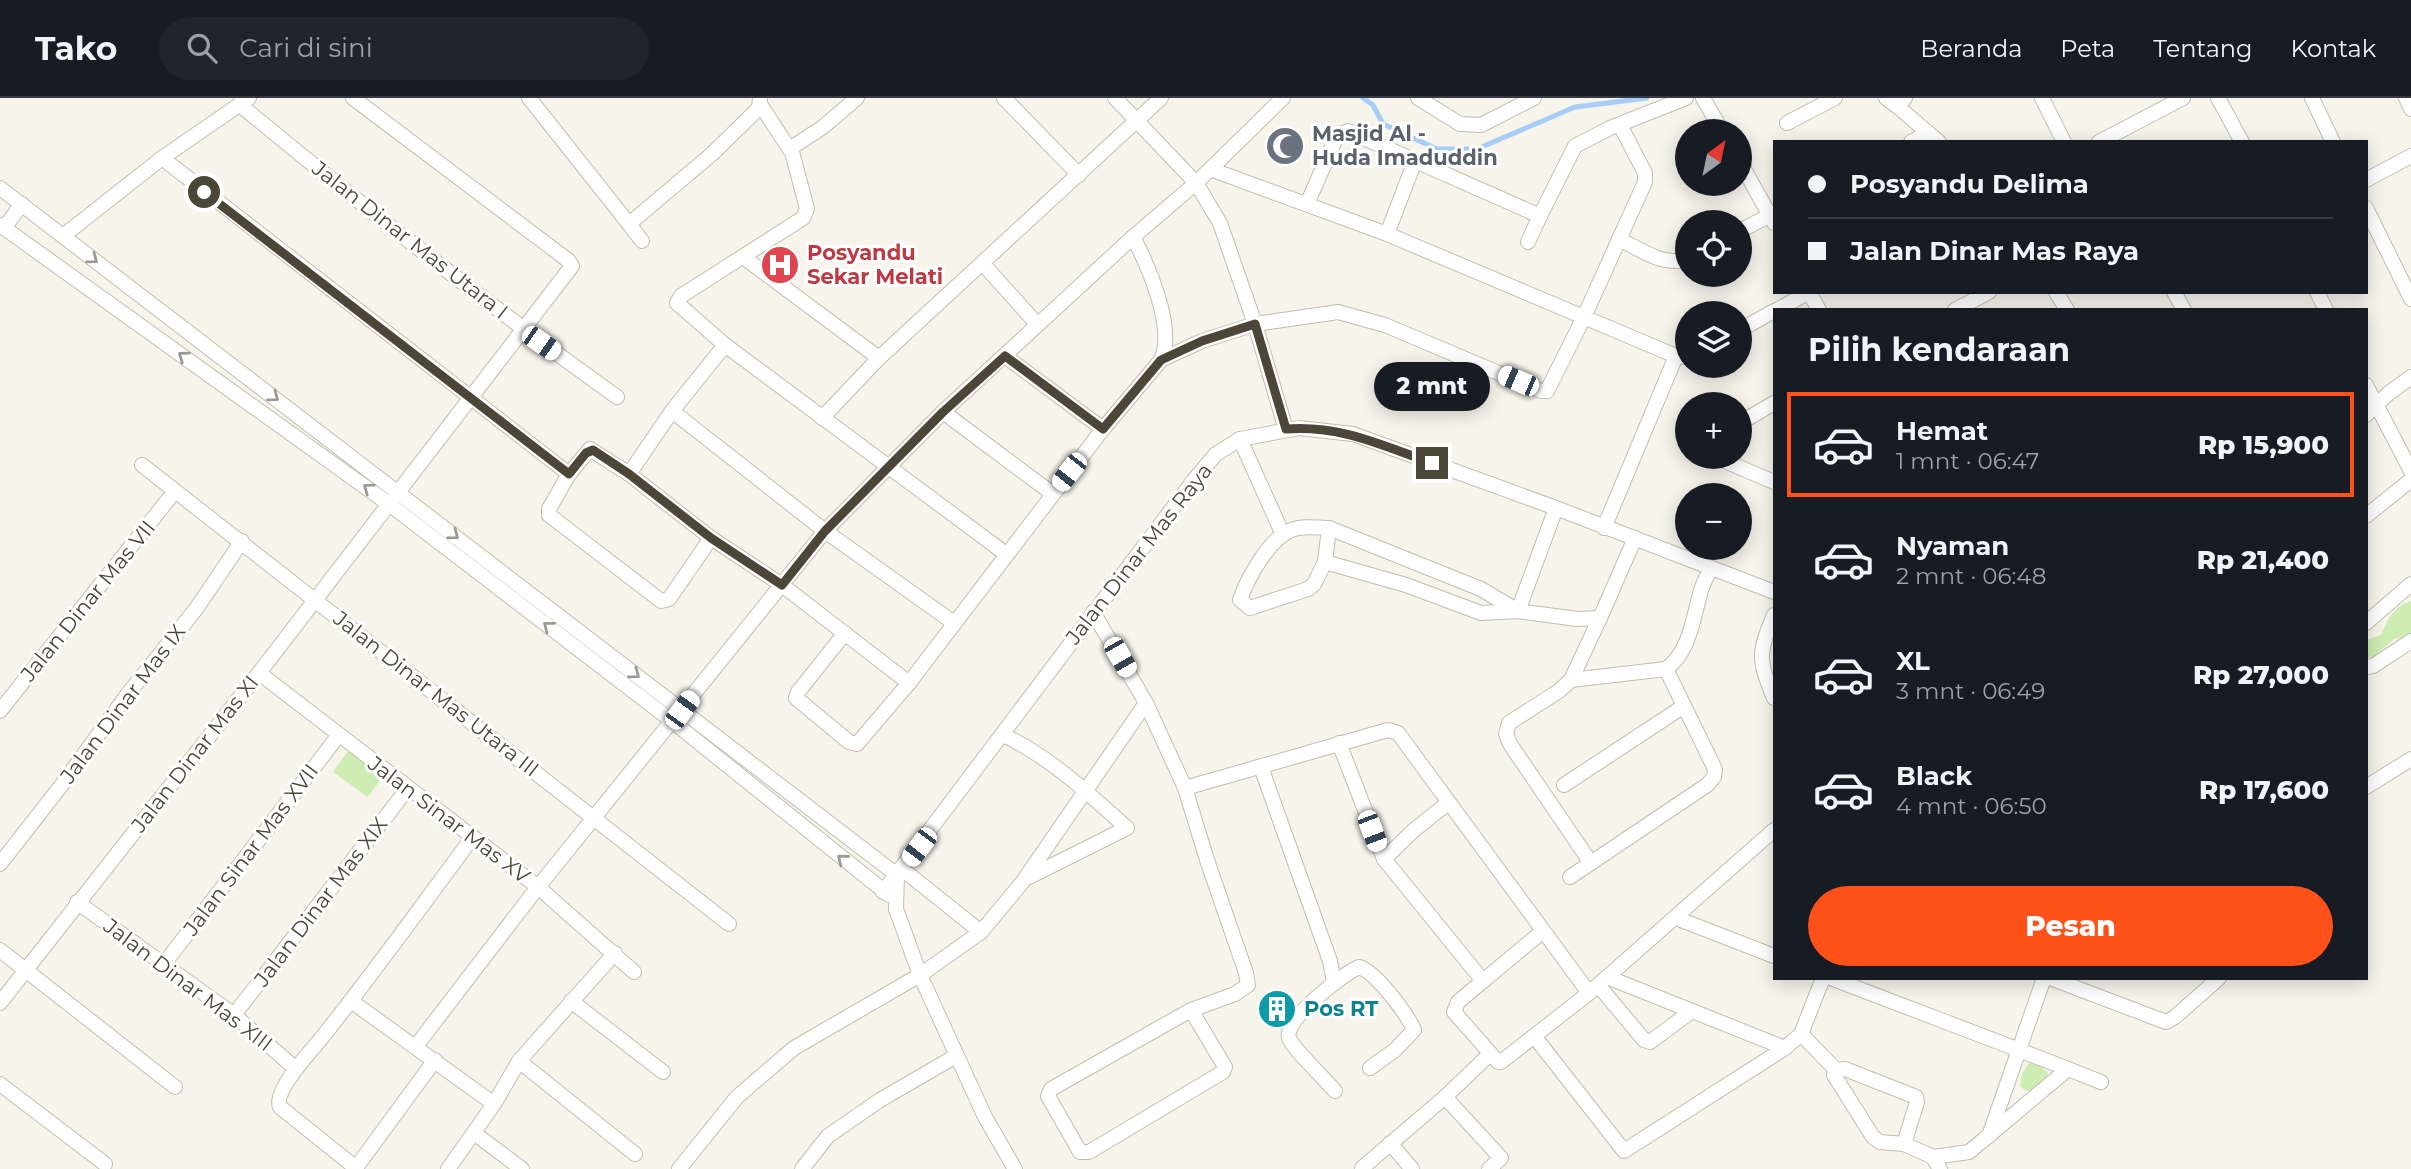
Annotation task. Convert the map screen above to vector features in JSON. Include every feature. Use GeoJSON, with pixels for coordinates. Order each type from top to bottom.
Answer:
{"type":"FeatureCollection","features":[{"type":"Feature","properties":{"kind":"street","name":"Jalan Dinar Mas XI"},"geometry":{"type":"LineString","coordinates":[[0,1003],[316,600],[572,265],[353,98]]}},
{"type":"Feature","properties":{"kind":"street"},"geometry":{"type":"LineString","coordinates":[[529,98],[642,241]]}},
{"type":"Feature","properties":{"kind":"street"},"geometry":{"type":"LineString","coordinates":[[790,150],[857,98]]}},
{"type":"Feature","properties":{"kind":"street"},"geometry":{"type":"LineString","coordinates":[[1004,98],[1079,175]]}},
{"type":"Feature","properties":{"kind":"street"},"geometry":{"type":"LineString","coordinates":[[1115,98],[1196,183],[1220,223],[1255,324],[1286,429]]}},
{"type":"Feature","properties":{"kind":"street"},"geometry":{"type":"LineString","coordinates":[[822,418],[879,358],[1161,98]]}},
{"type":"Feature","properties":{"kind":"street"},"geometry":{"type":"LineString","coordinates":[[416,1046],[538,887],[825,531],[943,412],[1133,237],[1196,183],[1283,98]]}},
{"type":"Feature","properties":{"kind":"street"},"geometry":{"type":"LineString","coordinates":[[1418,98],[1460,124],[1481,125],[1534,98]]}},
{"type":"Feature","properties":{"kind":"street"},"geometry":{"type":"LineString","coordinates":[[1528,242],[1572,149],[1579,143],[1686,98]]}},
{"type":"Feature","properties":{"kind":"street"},"geometry":{"type":"LineString","coordinates":[[1703,98],[1715,119]]}},
{"type":"Feature","properties":{"kind":"street"},"geometry":{"type":"LineString","coordinates":[[1787,123],[1835,98]]}},
{"type":"Feature","properties":{"kind":"street"},"geometry":{"type":"LineString","coordinates":[[2032,98],[2045,103],[2063,140]]}},
{"type":"Feature","properties":{"kind":"street"},"geometry":{"type":"LineString","coordinates":[[2103,140],[2183,98]]}},
{"type":"Feature","properties":{"kind":"street"},"geometry":{"type":"LineString","coordinates":[[2218,98],[2241,140]]}},
{"type":"Feature","properties":{"kind":"street"},"geometry":{"type":"LineString","coordinates":[[2312,98],[2332,140]]}},
{"type":"Feature","properties":{"kind":"street"},"geometry":{"type":"LineString","coordinates":[[2406,98],[2411,109]]}},
{"type":"Feature","properties":{"kind":"street"},"geometry":{"type":"LineString","coordinates":[[63,236],[162,158],[244,101]]}},
{"type":"Feature","properties":{"kind":"street","name":"Jalan Dinar Mas Utara I"},"geometry":{"type":"LineString","coordinates":[[244,101],[336,184],[523,330],[617,397]]}},
{"type":"Feature","properties":{"kind":"street"},"geometry":{"type":"LineString","coordinates":[[629,224],[712,154],[760,101],[790,150],[807,209],[803,218],[677,303],[725,345],[1006,554]]}},
{"type":"Feature","properties":{"kind":"street"},"geometry":{"type":"LineString","coordinates":[[1896,101],[1933,137]]}},
{"type":"Feature","properties":{"kind":"street"},"geometry":{"type":"LineString","coordinates":[[1161,360],[1202,341],[1255,324],[1338,312],[1385,326],[1544,392],[1550,389],[1646,177],[1620,125]]}},
{"type":"Feature","properties":{"kind":"street"},"geometry":{"type":"LineString","coordinates":[[1307,204],[1341,133],[1348,131],[1540,216]]}},
{"type":"Feature","properties":{"kind":"street"},"geometry":{"type":"LineString","coordinates":[[2368,179],[2411,156]]}},
{"type":"Feature","properties":{"kind":"street"},"geometry":{"type":"LineString","coordinates":[[162,158],[569,474]]}},
{"type":"Feature","properties":{"kind":"street"},"geometry":{"type":"LineString","coordinates":[[1387,234],[1415,160]]}},
{"type":"Feature","properties":{"kind":"street"},"geometry":{"type":"LineString","coordinates":[[1210,169],[1387,234],[1675,354]]}},
{"type":"Feature","properties":{"kind":"street"},"geometry":{"type":"LineString","coordinates":[[1752,182],[1773,217],[1752,226]]}},
{"type":"Feature","properties":{"kind":"street"},"geometry":{"type":"LineString","coordinates":[[0,188],[393,498],[883,892],[897,900]]}},
{"type":"Feature","properties":{"kind":"street"},"geometry":{"type":"LineString","coordinates":[[22,204],[2,226],[393,498],[981,932]]}},
{"type":"Feature","properties":{"kind":"street"},"geometry":{"type":"LineString","coordinates":[[2368,212],[2411,299]]}},
{"type":"Feature","properties":{"kind":"street"},"geometry":{"type":"LineString","coordinates":[[845,633],[796,698],[849,742],[860,742],[909,683],[1103,429],[1161,360],[1166,347],[1161,307],[1153,279],[1133,237]]}},
{"type":"Feature","properties":{"kind":"street"},"geometry":{"type":"LineString","coordinates":[[1619,239],[1669,262],[1675,262]]}},
{"type":"Feature","properties":{"kind":"street"},"geometry":{"type":"LineString","coordinates":[[743,257],[879,358]]}},
{"type":"Feature","properties":{"kind":"street"},"geometry":{"type":"LineString","coordinates":[[983,264],[1037,324]]}},
{"type":"Feature","properties":{"kind":"street"},"geometry":{"type":"LineString","coordinates":[[1780,308],[1805,294]]}},
{"type":"Feature","properties":{"kind":"street"},"geometry":{"type":"LineString","coordinates":[[1959,308],[1985,294]]}},
{"type":"Feature","properties":{"kind":"street"},"geometry":{"type":"LineString","coordinates":[[1752,323],[1773,312]]}},
{"type":"Feature","properties":{"kind":"street"},"geometry":{"type":"LineString","coordinates":[[629,474],[673,411],[725,345]]}},
{"type":"Feature","properties":{"kind":"street"},"geometry":{"type":"LineString","coordinates":[[1005,356],[1103,429]]}},
{"type":"Feature","properties":{"kind":"street"},"geometry":{"type":"LineString","coordinates":[[1604,528],[1675,369]]}},
{"type":"Feature","properties":{"kind":"street"},"geometry":{"type":"LineString","coordinates":[[2411,377],[2371,410],[2411,471]]}},
{"type":"Feature","properties":{"kind":"street"},"geometry":{"type":"LineString","coordinates":[[1752,416],[1773,404]]}},
{"type":"Feature","properties":{"kind":"street"},"geometry":{"type":"LineString","coordinates":[[673,411],[825,531],[954,623]]}},
{"type":"Feature","properties":{"kind":"street"},"geometry":{"type":"LineString","coordinates":[[943,412],[1052,494]]}},
{"type":"Feature","properties":{"kind":"street","name":"Jalan Dinar Mas Raya"},"geometry":{"type":"LineString","coordinates":[[883,892],[1194,480],[1216,454],[1240,439],[1286,429],[1353,434],[1773,592]]}},
{"type":"Feature","properties":{"kind":"street"},"geometry":{"type":"LineString","coordinates":[[1240,439],[1283,534]]}},
{"type":"Feature","properties":{"kind":"street"},"geometry":{"type":"LineString","coordinates":[[711,538],[669,600],[661,601],[549,515],[549,509],[569,474],[591,449],[629,474],[711,538],[782,585],[909,683]]}},
{"type":"Feature","properties":{"kind":"street","name":"Jalan Dinar Mas Utara III"},"geometry":{"type":"LineString","coordinates":[[142,465],[729,924]]}},
{"type":"Feature","properties":{"kind":"street"},"geometry":{"type":"LineString","coordinates":[[1743,469],[1773,482]]}},
{"type":"Feature","properties":{"kind":"street"},"geometry":{"type":"LineString","coordinates":[[2368,514],[2411,480]]}},
{"type":"Feature","properties":{"kind":"street","name":"Jalan Dinar Mas VII"},"geometry":{"type":"LineString","coordinates":[[0,711],[174,491]]}},
{"type":"Feature","properties":{"kind":"street"},"geometry":{"type":"LineString","coordinates":[[1518,611],[1556,508]]}},
{"type":"Feature","properties":{"kind":"street"},"geometry":{"type":"LineString","coordinates":[[1329,528],[1325,562],[1308,589],[1250,608],[1240,600],[1245,584],[1276,539],[1295,529],[1329,528],[1481,589],[1518,611]]}},
{"type":"Feature","properties":{"kind":"street"},"geometry":{"type":"LineString","coordinates":[[1591,863],[1510,744],[1506,734],[1509,723],[1559,691],[1571,680],[1635,538]]}},
{"type":"Feature","properties":{"kind":"street","name":"Jalan Dinar Mas IX"},"geometry":{"type":"LineString","coordinates":[[0,864],[127,695],[196,609],[242,541]]}},
{"type":"Feature","properties":{"kind":"street"},"geometry":{"type":"LineString","coordinates":[[1325,562],[1406,585],[1481,613],[1518,611],[1577,619],[1600,618]]}},
{"type":"Feature","properties":{"kind":"street"},"geometry":{"type":"LineString","coordinates":[[1571,680],[1666,669],[1677,661],[1694,620],[1700,591],[1711,568]]}},
{"type":"Feature","properties":{"kind":"street"},"geometry":{"type":"LineString","coordinates":[[2368,621],[2411,584]]}},
{"type":"Feature","properties":{"kind":"street"},"geometry":{"type":"LineString","coordinates":[[1093,612],[1146,703],[1185,788],[1247,973],[1248,985],[1235,994],[1191,1010],[1051,1089],[1048,1096],[1080,1152],[1089,1152],[1223,1072],[1224,1067],[1191,1010]]}},
{"type":"Feature","properties":{"kind":"street"},"geometry":{"type":"LineString","coordinates":[[1773,617],[1762,644],[1761,658],[1762,669],[1773,696]]}},
{"type":"Feature","properties":{"kind":"street"},"geometry":{"type":"LineString","coordinates":[[2368,667],[2411,641]]}},
{"type":"Feature","properties":{"kind":"street"},"geometry":{"type":"LineString","coordinates":[[1570,877],[1707,785],[1714,777],[1715,769],[1666,669]]}},
{"type":"Feature","properties":{"kind":"street","name":"Jalan Sinar Mas XV"},"geometry":{"type":"LineString","coordinates":[[259,673],[538,887],[634,972]]}},
{"type":"Feature","properties":{"kind":"street"},"geometry":{"type":"LineString","coordinates":[[684,1167],[737,1097],[794,1048],[920,975],[981,932],[1025,879],[1146,703]]}},
{"type":"Feature","properties":{"kind":"street"},"geometry":{"type":"LineString","coordinates":[[1564,785],[1684,706]]}},
{"type":"Feature","properties":{"kind":"street"},"geometry":{"type":"LineString","coordinates":[[1185,788],[1388,730],[1398,733],[1543,932],[1598,985],[1644,1040],[1650,1042],[1692,1011]]}},
{"type":"Feature","properties":{"kind":"street"},"geometry":{"type":"LineString","coordinates":[[1003,735],[1018,742],[1086,792],[1127,828],[1025,879]]}},
{"type":"Feature","properties":{"kind":"street","name":"Jalan Sinar Mas XVII"},"geometry":{"type":"LineString","coordinates":[[164,964],[338,736]]}},
{"type":"Feature","properties":{"kind":"street"},"geometry":{"type":"LineString","coordinates":[[1339,743],[1384,859],[1483,981]]}},
{"type":"Feature","properties":{"kind":"street"},"geometry":{"type":"LineString","coordinates":[[2368,786],[2411,759]]}},
{"type":"Feature","properties":{"kind":"street"},"geometry":{"type":"LineString","coordinates":[[1261,767],[1330,961],[1334,982]]}},
{"type":"Feature","properties":{"kind":"street","name":"Jalan Dinar Mas XIX"},"geometry":{"type":"LineString","coordinates":[[234,1015],[408,788]]}},
{"type":"Feature","properties":{"kind":"street"},"geometry":{"type":"LineString","coordinates":[[1384,859],[1448,803]]}},
{"type":"Feature","properties":{"kind":"street"},"geometry":{"type":"LineString","coordinates":[[1543,932],[1455,1005],[1454,1012],[1498,1062],[1598,985],[1773,831]]}},
{"type":"Feature","properties":{"kind":"street"},"geometry":{"type":"LineString","coordinates":[[435,1060],[356,1168],[278,1103],[279,1096],[296,1069],[351,1001],[473,837]]}},
{"type":"Feature","properties":{"kind":"street"},"geometry":{"type":"LineString","coordinates":[[900,872],[896,909],[920,975],[985,1117],[1015,1169]]}},
{"type":"Feature","properties":{"kind":"street","name":"Jalan Dinar Mas XIII"},"geometry":{"type":"LineString","coordinates":[[77,902],[234,1015],[296,1069]]}},
{"type":"Feature","properties":{"kind":"street"},"geometry":{"type":"LineString","coordinates":[[1676,918],[1773,956]]}},
{"type":"Feature","properties":{"kind":"street"},"geometry":{"type":"LineString","coordinates":[[0,950],[175,1087]]}},
{"type":"Feature","properties":{"kind":"street"},"geometry":{"type":"LineString","coordinates":[[448,1169],[494,1104],[519,1062],[615,953]]}},
{"type":"Feature","properties":{"kind":"street"},"geometry":{"type":"LineString","coordinates":[[1335,1091],[1288,1037],[1288,1030],[1293,1021],[1334,982],[1353,970],[1364,968],[1410,1021],[1414,1030],[1395,1050],[1370,1068]]}},
{"type":"Feature","properties":{"kind":"street"},"geometry":{"type":"LineString","coordinates":[[1535,1036],[1624,1151],[1785,1048],[1801,1034],[1822,980]]}},
{"type":"Feature","properties":{"kind":"street"},"geometry":{"type":"LineString","coordinates":[[1836,980],[2101,1082]]}},
{"type":"Feature","properties":{"kind":"street"},"geometry":{"type":"LineString","coordinates":[[1989,1136],[2043,980]]}},
{"type":"Feature","properties":{"kind":"street"},"geometry":{"type":"LineString","coordinates":[[2055,980],[2163,1022],[2175,1017],[2217,980]]}},
{"type":"Feature","properties":{"kind":"street"},"geometry":{"type":"LineString","coordinates":[[1598,985],[1692,1011],[1785,1048]]}},
{"type":"Feature","properties":{"kind":"street"},"geometry":{"type":"LineString","coordinates":[[351,1001],[494,1104]]}},
{"type":"Feature","properties":{"kind":"street"},"geometry":{"type":"LineString","coordinates":[[571,1001],[663,1072]]}},
{"type":"Feature","properties":{"kind":"street"},"geometry":{"type":"LineString","coordinates":[[1801,1034],[1836,1070]]}},
{"type":"Feature","properties":{"kind":"street"},"geometry":{"type":"LineString","coordinates":[[1362,1168],[1445,1097],[1490,1054]]}},
{"type":"Feature","properties":{"kind":"street"},"geometry":{"type":"LineString","coordinates":[[810,1166],[828,1136],[880,1100],[956,1056]]}},
{"type":"Feature","properties":{"kind":"street"},"geometry":{"type":"LineString","coordinates":[[519,1062],[635,1154]]}},
{"type":"Feature","properties":{"kind":"street"},"geometry":{"type":"LineString","coordinates":[[1836,1070],[1845,1069],[1916,1097],[1917,1102],[1904,1144]]}},
{"type":"Feature","properties":{"kind":"street"},"geometry":{"type":"LineString","coordinates":[[1836,1070],[1834,1075],[1840,1087],[1873,1137],[1880,1142],[1904,1144],[1937,1163],[1969,1152],[2068,1069]]}},
{"type":"Feature","properties":{"kind":"street"},"geometry":{"type":"LineString","coordinates":[[0,1084],[105,1164]]}},
{"type":"Feature","properties":{"kind":"street"},"geometry":{"type":"LineString","coordinates":[[1445,1097],[1501,1158],[1489,1169]]}},
{"type":"Feature","properties":{"kind":"street"},"geometry":{"type":"LineString","coordinates":[[474,1133],[522,1169]]}},
{"type":"Feature","properties":{"kind":"street"},"geometry":{"type":"LineString","coordinates":[[1390,1143],[1412,1169]]}},
{"type":"Feature","properties":{"kind":"green space"},"geometry":{"type":"Polygon","coordinates":[[[2411,601],[2411,633],[2394,639],[2372,658],[2368,657],[2368,639],[2381,635],[2395,610],[2411,601]]]}},
{"type":"Feature","properties":{"kind":"green space"},"geometry":{"type":"Polygon","coordinates":[[[348,751],[383,776],[368,797],[333,772],[348,751]]]}},
{"type":"Feature","properties":{"kind":"green space"},"geometry":{"type":"Polygon","coordinates":[[[2029,1063],[2040,1066],[2048,1073],[2047,1078],[2032,1093],[2020,1087],[2022,1074],[2029,1063]]]}},
{"type":"Feature","properties":{"kind":"waterway"},"geometry":{"type":"LineString","coordinates":[[1363,98],[1373,105],[1383,124],[1437,149],[1477,149],[1575,107],[1647,98]]}},
{"type":"Feature","properties":{"kind":"place","name":"Masjid Al - Huda Imaduddin"},"geometry":{"type":"Point","coordinates":[1285,146]}},
{"type":"Feature","properties":{"kind":"place","name":"Posyandu Sekar Melati"},"geometry":{"type":"Point","coordinates":[780,265]}},
{"type":"Feature","properties":{"kind":"place","name":"Pos RT"},"geometry":{"type":"Point","coordinates":[1277,1009]}},
{"type":"Feature","properties":{"kind":"route"},"geometry":{"type":"LineString","coordinates":[[204,192],[569,474],[586,453],[593,450],[629,474],[711,538],[782,585],[825,531],[943,412],[1005,356],[1103,429],[1161,360],[1202,341],[1255,324],[1286,429],[1353,434],[1432,463]]}}]}
